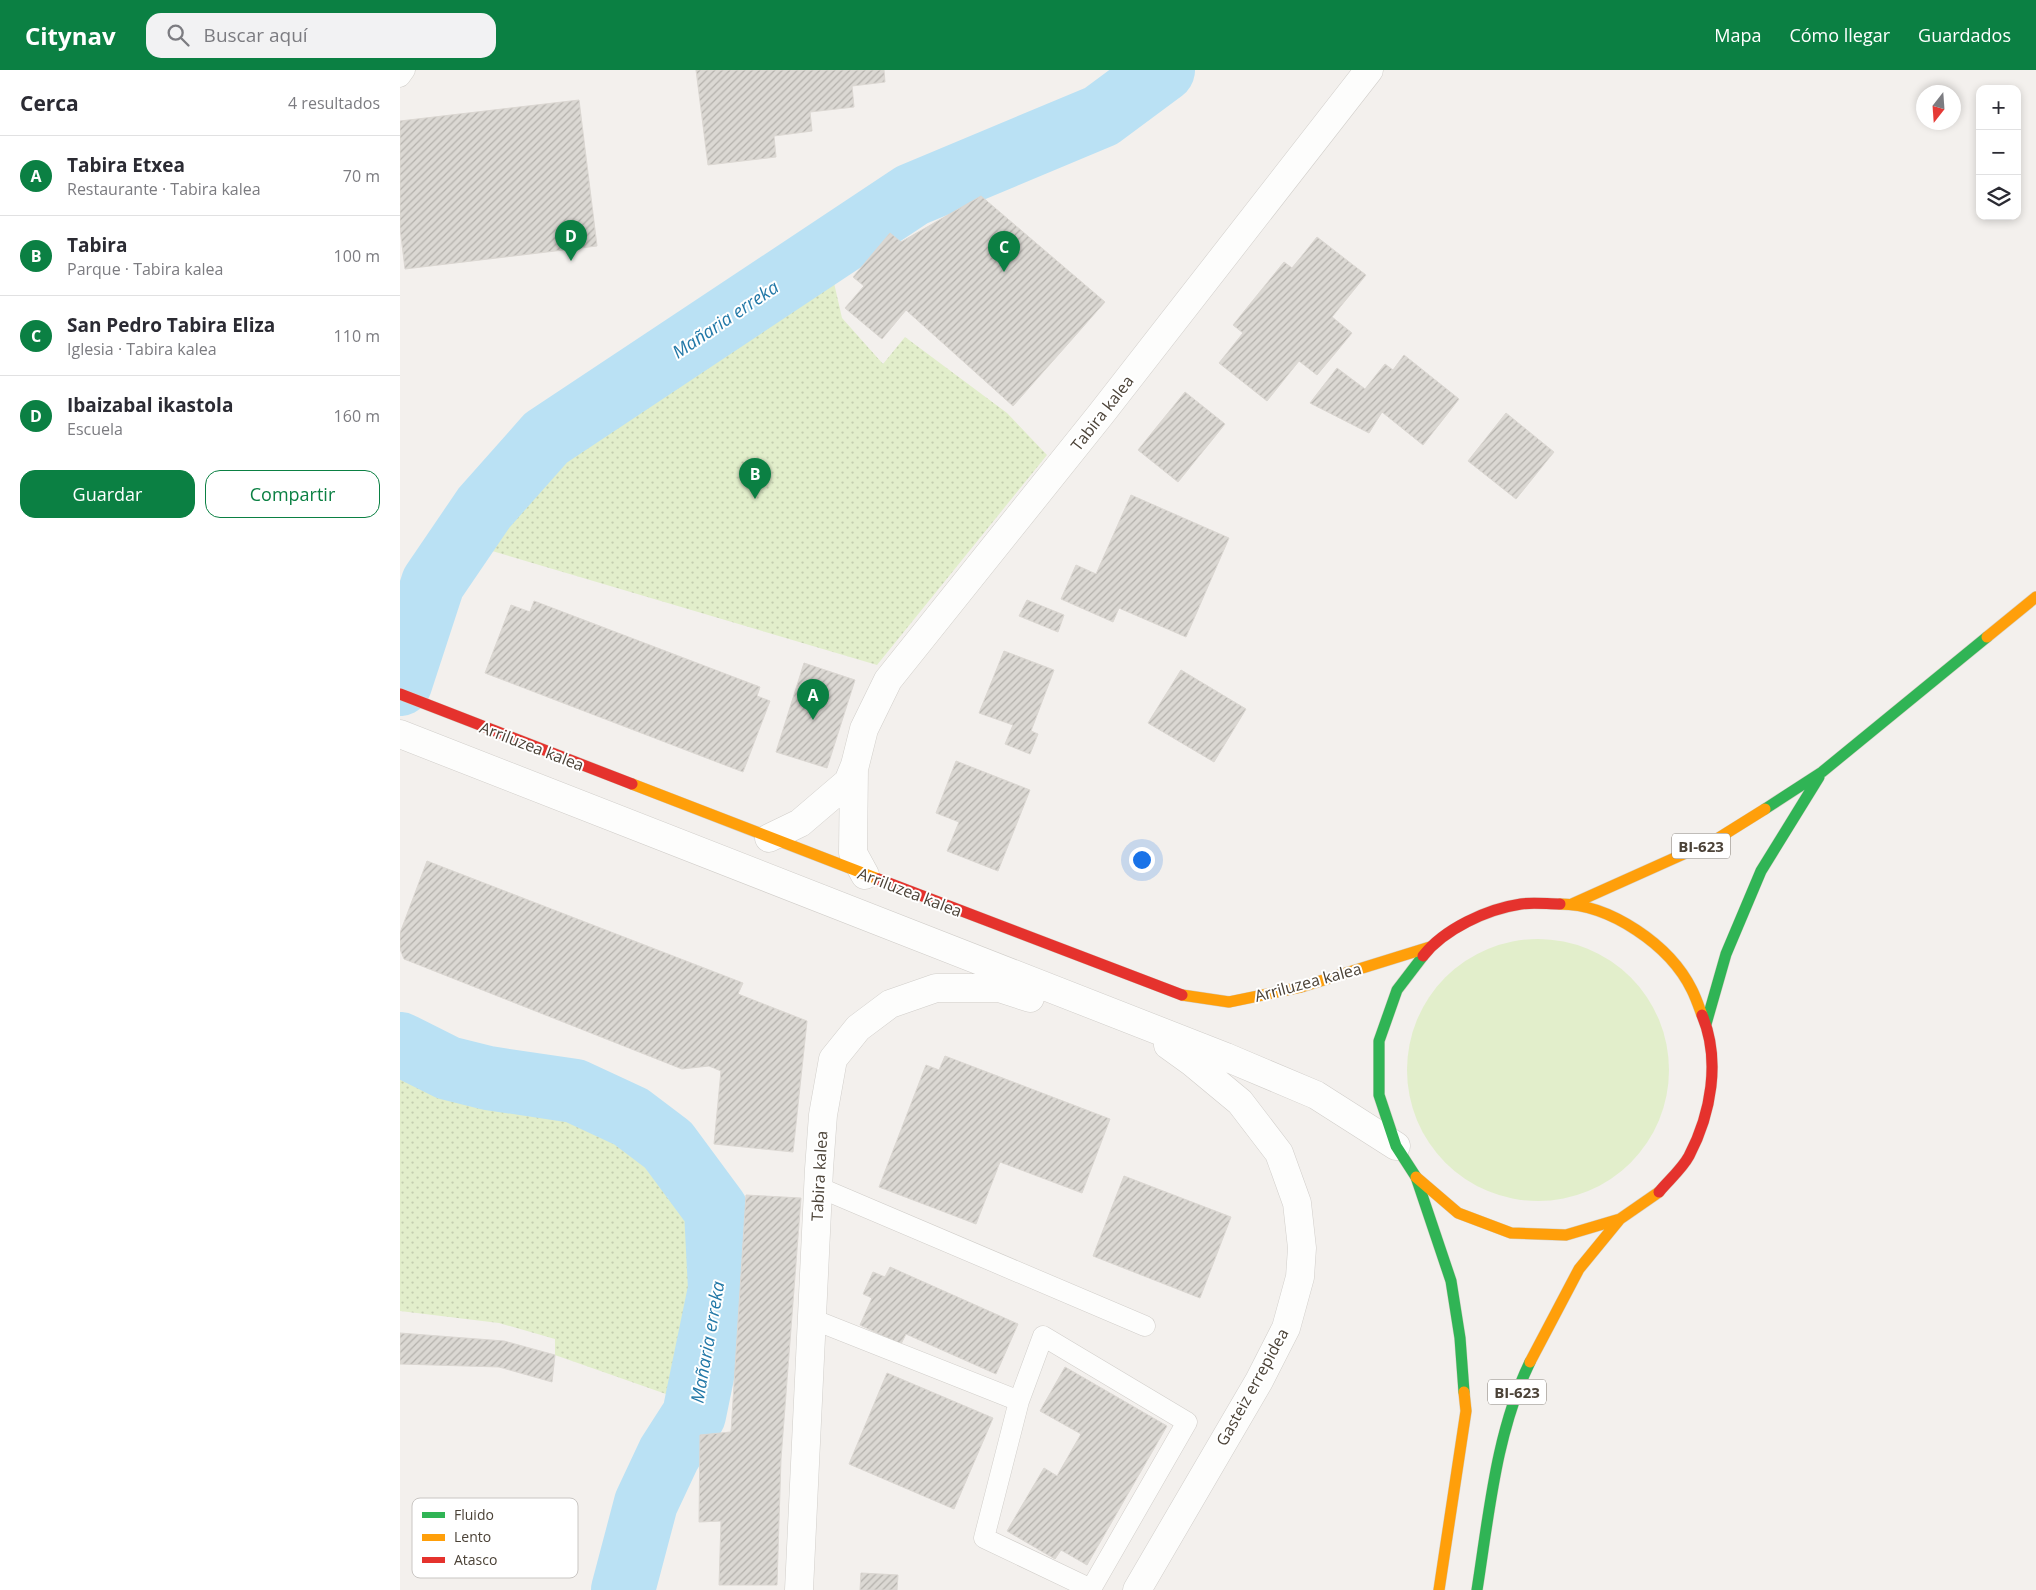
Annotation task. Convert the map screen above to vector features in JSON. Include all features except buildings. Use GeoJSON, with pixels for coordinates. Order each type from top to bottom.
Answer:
{"type":"FeatureCollection","features":[{"type":"Feature","properties":{"kind":"main road","name":"BI-623"},"geometry":{"type":"LineString","coordinates":[[1572,904],[1717,839],[1822,772],[2036,598]]}},
{"type":"Feature","properties":{"kind":"main road","name":"Arriluzea kalea"},"geometry":{"type":"LineString","coordinates":[[400,694],[865,875],[1188,997],[1229,1002],[1283,991],[1430,947]]}},
{"type":"Feature","properties":{"kind":"main road","name":"BI-623"},"geometry":{"type":"LineString","coordinates":[[1706,1024],[1726,954],[1761,870],[1822,772]]}},
{"type":"Feature","properties":{"kind":"main road"},"geometry":{"type":"LineString","coordinates":[[1521,904],[1572,904],[1608,915],[1642,933],[1670,958],[1692,989],[1706,1024],[1713,1070],[1706,1116],[1688,1158],[1658,1193],[1620,1219],[1566,1235],[1510,1233],[1458,1212],[1416,1177],[1396,1146],[1379,1095],[1379,1041],[1397,990],[1430,947],[1472,918],[1504,908],[1521,904]]}},
{"type":"Feature","properties":{"kind":"main road","name":"BI-623"},"geometry":{"type":"LineString","coordinates":[[1416,1177],[1451,1282],[1460,1338],[1466,1410],[1439,1590]]}},
{"type":"Feature","properties":{"kind":"main road","name":"BI-623"},"geometry":{"type":"LineString","coordinates":[[1477,1590],[1500,1450],[1520,1383],[1548,1325],[1579,1269],[1620,1219]]}},
{"type":"Feature","properties":{"kind":"street","name":"Tabira kalea"},"geometry":{"type":"LineString","coordinates":[[854,766],[864,729],[888,680],[1101,414],[1369,70]]}},
{"type":"Feature","properties":{"kind":"street"},"geometry":{"type":"LineString","coordinates":[[400,734],[468,759],[1316,1095],[1396,1146]]}},
{"type":"Feature","properties":{"kind":"street"},"geometry":{"type":"LineString","coordinates":[[769,838],[800,823],[834,796],[848,782],[854,766]]}},
{"type":"Feature","properties":{"kind":"street"},"geometry":{"type":"LineString","coordinates":[[854,766],[853,853],[865,875]]}},
{"type":"Feature","properties":{"kind":"street","name":"Tabira kalea"},"geometry":{"type":"LineString","coordinates":[[800,1590],[822,1115],[833,1059],[858,1028],[890,1004],[936,988],[999,988],[1052,1006],[1100,1009]]}},
{"type":"Feature","properties":{"kind":"street","name":"Gasteiz errepidea"},"geometry":{"type":"LineString","coordinates":[[1136,1023],[1193,1063],[1240,1102],[1279,1153],[1297,1203],[1302,1248],[1300,1278],[1286,1328],[1259,1381],[1137,1590]]}},
{"type":"Feature","properties":{"kind":"lane"},"geometry":{"type":"LineString","coordinates":[[400,77],[405,70]]}},
{"type":"Feature","properties":{"kind":"lane"},"geometry":{"type":"LineString","coordinates":[[818,1187],[1144,1326]]}},
{"type":"Feature","properties":{"kind":"lane"},"geometry":{"type":"LineString","coordinates":[[812,1319],[1019,1402]]}},
{"type":"Feature","properties":{"kind":"lane"},"geometry":{"type":"LineString","coordinates":[[1043,1336],[1187,1422],[1091,1589],[984,1538],[1019,1402],[1043,1336]]}},
{"type":"Feature","properties":{"kind":"green space"},"geometry":{"type":"Polygon","coordinates":[[[832,274],[842,318],[883,364],[905,337],[1007,413],[1047,455],[877,665],[465,543],[539,444],[584,425],[652,375],[733,334],[832,274]]]}},
{"type":"Feature","properties":{"kind":"green space"},"geometry":{"type":"Polygon","coordinates":[[[1525,939],[1551,939],[1576,944],[1600,954],[1631,977],[1654,1008],[1664,1032],[1669,1057],[1669,1083],[1664,1108],[1654,1132],[1631,1163],[1600,1186],[1576,1196],[1551,1201],[1525,1201],[1500,1196],[1476,1186],[1455,1172],[1436,1153],[1422,1132],[1412,1108],[1407,1083],[1407,1057],[1412,1032],[1422,1008],[1436,987],[1455,968],[1476,954],[1500,944],[1525,939]]]}},
{"type":"Feature","properties":{"kind":"green space"},"geometry":{"type":"Polygon","coordinates":[[[400,1064],[428,1079],[502,1101],[534,1104],[596,1121],[617,1131],[657,1171],[679,1201],[692,1228],[701,1259],[704,1292],[694,1340],[681,1374],[666,1394],[555,1355],[555,1339],[499,1323],[400,1311],[400,1064]]]}},
{"type":"Feature","properties":{"kind":"waterway","name":"Mañaria erreka"},"geometry":{"type":"LineString","coordinates":[[400,684],[433,583],[484,508],[546,438],[912,195],[1101,116],[1163,70]]}},
{"type":"Feature","properties":{"kind":"waterway","name":"Mañaria erreka"},"geometry":{"type":"LineString","coordinates":[[400,1044],[448,1068],[488,1078],[575,1091],[631,1117],[668,1145],[716,1210],[720,1289],[694,1415],[669,1454],[646,1503],[623,1590]]}},
{"type":"Feature","properties":{"kind":"traffic: fast"},"geometry":{"type":"LineString","coordinates":[[1765,809],[1822,772],[1987,637]]}},
{"type":"Feature","properties":{"kind":"traffic: fast"},"geometry":{"type":"LineString","coordinates":[[1706,1024],[1726,954],[1761,871],[1819,777]]}},
{"type":"Feature","properties":{"kind":"traffic: fast"},"geometry":{"type":"LineString","coordinates":[[1423,956],[1397,990],[1379,1041],[1379,1095],[1396,1146],[1416,1177],[1451,1281],[1460,1338],[1464,1392]]}},
{"type":"Feature","properties":{"kind":"traffic: fast"},"geometry":{"type":"LineString","coordinates":[[1477,1590],[1501,1445],[1518,1389],[1530,1362]]}},
{"type":"Feature","properties":{"kind":"traffic: slow"},"geometry":{"type":"LineString","coordinates":[[1987,637],[2036,597]]}},
{"type":"Feature","properties":{"kind":"traffic: slow"},"geometry":{"type":"LineString","coordinates":[[632,784],[878,879]]}},
{"type":"Feature","properties":{"kind":"traffic: slow"},"geometry":{"type":"LineString","coordinates":[[1572,904],[1717,839],[1765,809]]}},
{"type":"Feature","properties":{"kind":"traffic: slow"},"geometry":{"type":"LineString","coordinates":[[1560,904],[1599,911],[1618,919],[1654,943],[1682,973],[1692,990],[1702,1015]]}},
{"type":"Feature","properties":{"kind":"traffic: slow"},"geometry":{"type":"LineString","coordinates":[[1182,995],[1229,1002],[1301,987],[1430,947]]}},
{"type":"Feature","properties":{"kind":"traffic: slow"},"geometry":{"type":"LineString","coordinates":[[1416,1177],[1458,1213],[1511,1233],[1566,1235],[1620,1219]]}},
{"type":"Feature","properties":{"kind":"traffic: slow"},"geometry":{"type":"LineString","coordinates":[[1530,1362],[1579,1269],[1620,1219],[1659,1192]]}},
{"type":"Feature","properties":{"kind":"traffic: slow"},"geometry":{"type":"LineString","coordinates":[[1439,1590],[1466,1411],[1464,1392]]}},
{"type":"Feature","properties":{"kind":"traffic: jam"},"geometry":{"type":"LineString","coordinates":[[400,694],[632,784]]}},
{"type":"Feature","properties":{"kind":"traffic: jam"},"geometry":{"type":"LineString","coordinates":[[878,879],[1182,995]]}},
{"type":"Feature","properties":{"kind":"traffic: jam"},"geometry":{"type":"LineString","coordinates":[[1423,956],[1442,937],[1454,929],[1494,910],[1521,904],[1560,904]]}},
{"type":"Feature","properties":{"kind":"traffic: jam"},"geometry":{"type":"LineString","coordinates":[[1659,1192],[1689,1156],[1697,1140],[1708,1105],[1711,1087],[1711,1050],[1708,1032],[1702,1015]]}},
{"type":"Feature","properties":{"kind":"place","name":"Ibaizabal ikastola"},"geometry":{"type":"Point","coordinates":[571,261]}},
{"type":"Feature","properties":{"kind":"place","name":"San Pedro Tabira Eliza"},"geometry":{"type":"Point","coordinates":[1004,272]}},
{"type":"Feature","properties":{"kind":"place","name":"Tabira"},"geometry":{"type":"Point","coordinates":[755,499]}},
{"type":"Feature","properties":{"kind":"place","name":"Tabira Etxea"},"geometry":{"type":"Point","coordinates":[813,720]}}]}
